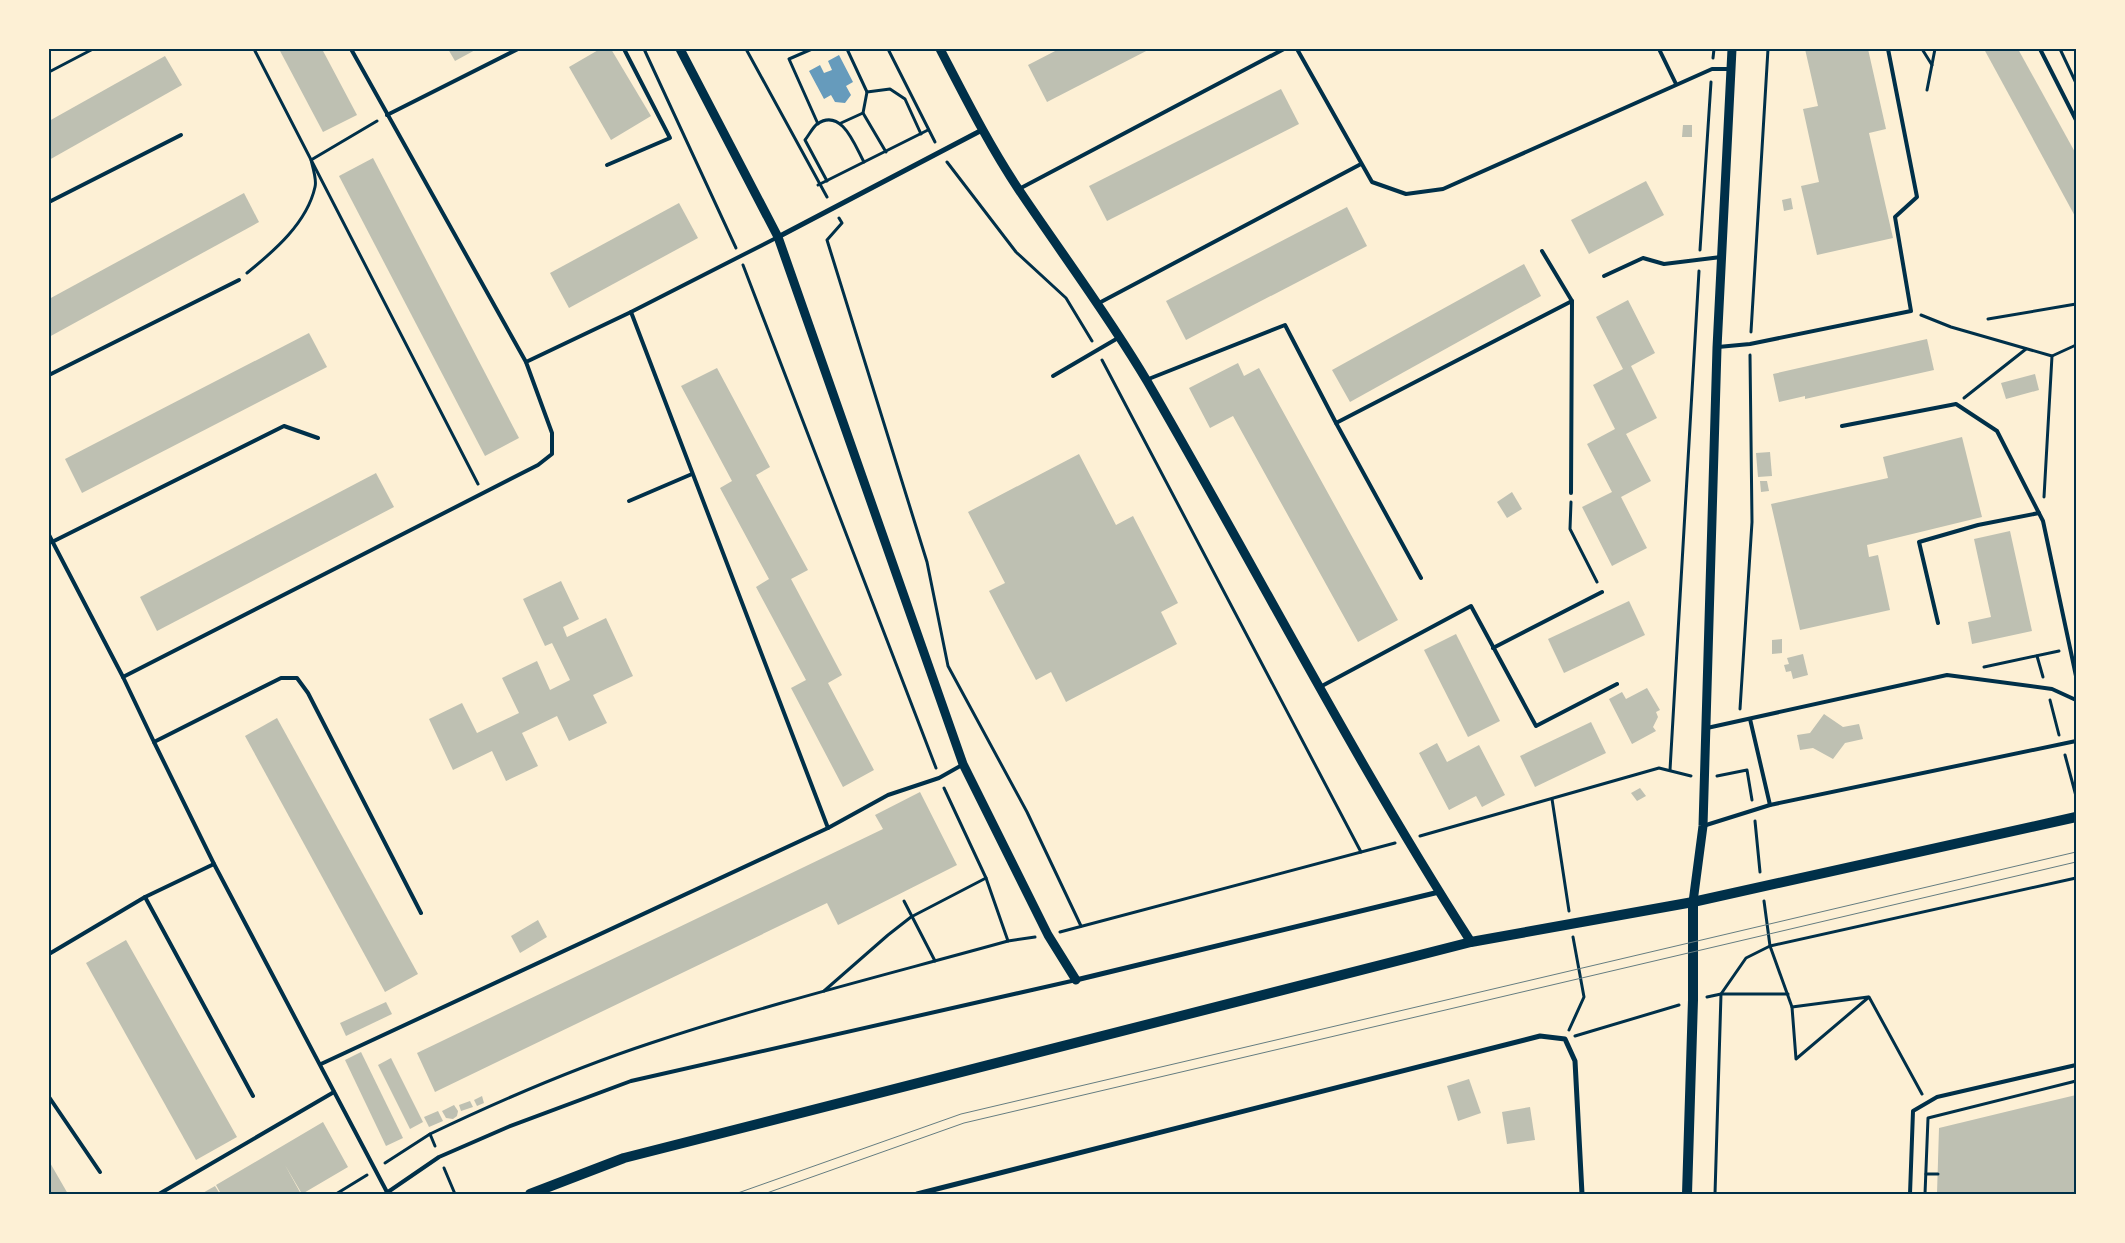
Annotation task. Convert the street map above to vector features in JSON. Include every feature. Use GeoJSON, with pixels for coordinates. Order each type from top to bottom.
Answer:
{"type":"FeatureCollection","features":[{"type":"Feature","properties":{"kind":"main road"},"geometry":{"type":"LineString","coordinates":[[530,1194],[624,1158],[1471,942],[1693,902],[2076,818]]}},
{"type":"Feature","properties":{"kind":"main road"},"geometry":{"type":"LineString","coordinates":[[1687,1194],[1693,1000],[1693,902]]}},
{"type":"Feature","properties":{"kind":"street"},"geometry":{"type":"LineString","coordinates":[[680,49],[778,237],[963,764],[1048,935],[1076,980],[1439,892]]}},
{"type":"Feature","properties":{"kind":"street"},"geometry":{"type":"LineString","coordinates":[[940,49],[982,130],[1018,189],[1099,303],[1146,380],[1318,688],[1439,892],[1471,942]]}},
{"type":"Feature","properties":{"kind":"street"},"geometry":{"type":"LineString","coordinates":[[1693,902],[1703,826],[1717,348],[1732,49]]}},
{"type":"Feature","properties":{"kind":"street"},"geometry":{"type":"LineString","coordinates":[[778,237],[982,130]]}},
{"type":"Feature","properties":{"kind":"street"},"geometry":{"type":"LineString","coordinates":[[917,1194],[1540,1036],[1565,1039],[1574,1061],[1582,1194]]}},
{"type":"Feature","properties":{"kind":"lane"},"geometry":{"type":"LineString","coordinates":[[123,677],[538,465],[552,454],[552,433],[526,362],[386,115],[351,49]]}},
{"type":"Feature","properties":{"kind":"lane"},"geometry":{"type":"LineString","coordinates":[[386,115],[518,49]]}},
{"type":"Feature","properties":{"kind":"lane"},"geometry":{"type":"LineString","coordinates":[[607,165],[670,138],[624,49]]}},
{"type":"Feature","properties":{"kind":"lane"},"geometry":{"type":"LineString","coordinates":[[1018,189],[1284,49]]}},
{"type":"Feature","properties":{"kind":"lane"},"geometry":{"type":"LineString","coordinates":[[1297,49],[1372,182],[1406,194],[1443,189],[1676,84],[1712,69],[1731,68]]}},
{"type":"Feature","properties":{"kind":"lane"},"geometry":{"type":"LineString","coordinates":[[1659,49],[1676,84]]}},
{"type":"Feature","properties":{"kind":"lane"},"geometry":{"type":"LineString","coordinates":[[1717,348],[1750,344],[1911,311],[1895,217],[1917,197],[1888,49]]}},
{"type":"Feature","properties":{"kind":"lane"},"geometry":{"type":"LineString","coordinates":[[2040,49],[2076,120]]}},
{"type":"Feature","properties":{"kind":"lane"},"geometry":{"type":"LineString","coordinates":[[49,202],[181,135]]}},
{"type":"Feature","properties":{"kind":"lane"},"geometry":{"type":"LineString","coordinates":[[1099,303],[1361,164]]}},
{"type":"Feature","properties":{"kind":"lane"},"geometry":{"type":"LineString","coordinates":[[526,362],[631,312],[739,255],[778,237]]}},
{"type":"Feature","properties":{"kind":"lane"},"geometry":{"type":"LineString","coordinates":[[1542,251],[1572,301],[1571,493]]}},
{"type":"Feature","properties":{"kind":"lane"},"geometry":{"type":"LineString","coordinates":[[1604,276],[1643,258],[1664,264],[1721,257]]}},
{"type":"Feature","properties":{"kind":"lane"},"geometry":{"type":"LineString","coordinates":[[49,375],[239,280]]}},
{"type":"Feature","properties":{"kind":"lane"},"geometry":{"type":"LineString","coordinates":[[1336,423],[1572,301]]}},
{"type":"Feature","properties":{"kind":"lane"},"geometry":{"type":"LineString","coordinates":[[631,312],[828,828]]}},
{"type":"Feature","properties":{"kind":"lane"},"geometry":{"type":"LineString","coordinates":[[1146,380],[1285,325],[1421,578]]}},
{"type":"Feature","properties":{"kind":"lane"},"geometry":{"type":"LineString","coordinates":[[1053,376],[1119,337]]}},
{"type":"Feature","properties":{"kind":"lane"},"geometry":{"type":"LineString","coordinates":[[1842,426],[1956,404],[1997,432],[2043,521],[2076,676]]}},
{"type":"Feature","properties":{"kind":"lane"},"geometry":{"type":"LineString","coordinates":[[52,542],[284,426],[318,438]]}},
{"type":"Feature","properties":{"kind":"lane"},"geometry":{"type":"LineString","coordinates":[[629,501],[692,474]]}},
{"type":"Feature","properties":{"kind":"lane"},"geometry":{"type":"LineString","coordinates":[[1938,623],[1919,542],[1978,525],[2039,512]]}},
{"type":"Feature","properties":{"kind":"lane"},"geometry":{"type":"LineString","coordinates":[[49,535],[123,677],[214,864],[321,1064],[387,1194],[439,1157],[508,1127],[630,1080],[1076,980]]}},
{"type":"Feature","properties":{"kind":"lane"},"geometry":{"type":"LineString","coordinates":[[1493,648],[1602,592]]}},
{"type":"Feature","properties":{"kind":"lane"},"geometry":{"type":"LineString","coordinates":[[1318,688],[1470,606],[1536,726],[1617,684]]}},
{"type":"Feature","properties":{"kind":"lane"},"geometry":{"type":"LineString","coordinates":[[1705,728],[1947,675],[2046,688],[2076,700]]}},
{"type":"Feature","properties":{"kind":"lane"},"geometry":{"type":"LineString","coordinates":[[154,742],[281,678],[297,678],[308,693],[421,913]]}},
{"type":"Feature","properties":{"kind":"lane"},"geometry":{"type":"LineString","coordinates":[[1750,718],[1770,805]]}},
{"type":"Feature","properties":{"kind":"lane"},"geometry":{"type":"LineString","coordinates":[[1703,826],[1770,805],[2076,742]]}},
{"type":"Feature","properties":{"kind":"lane"},"geometry":{"type":"LineString","coordinates":[[321,1064],[828,828],[888,795],[940,778],[963,764]]}},
{"type":"Feature","properties":{"kind":"lane"},"geometry":{"type":"LineString","coordinates":[[49,954],[145,897],[214,864]]}},
{"type":"Feature","properties":{"kind":"lane"},"geometry":{"type":"LineString","coordinates":[[145,897],[253,1096]]}},
{"type":"Feature","properties":{"kind":"lane"},"geometry":{"type":"LineString","coordinates":[[1910,1194],[1913,1111],[1937,1097],[2076,1065]]}},
{"type":"Feature","properties":{"kind":"lane"},"geometry":{"type":"LineString","coordinates":[[159,1194],[334,1092]]}},
{"type":"Feature","properties":{"kind":"lane"},"geometry":{"type":"LineString","coordinates":[[49,1097],[100,1172]]}},
{"type":"Feature","properties":{"kind":"path"},"geometry":{"type":"LineString","coordinates":[[49,72],[92,49]]}},
{"type":"Feature","properties":{"kind":"path"},"geometry":{"type":"LineString","coordinates":[[254,49],[482,494]]}},
{"type":"Feature","properties":{"kind":"path"},"geometry":{"type":"LineString","coordinates":[[644,49],[739,255],[940,778],[986,878],[1008,941]]}},
{"type":"Feature","properties":{"kind":"path"},"geometry":{"type":"LineString","coordinates":[[746,49],[818,185],[834,207],[842,223],[827,240],[927,562],[948,666],[1027,812],[1081,926]]}},
{"type":"Feature","properties":{"kind":"path"},"geometry":{"type":"LineString","coordinates":[[812,49],[789,59],[818,124]]}},
{"type":"Feature","properties":{"kind":"path"},"geometry":{"type":"LineString","coordinates":[[847,49],[867,92],[863,113],[886,152]]}},
{"type":"Feature","properties":{"kind":"path"},"geometry":{"type":"LineString","coordinates":[[888,49],[928,130],[948,164],[1016,252],[1066,298],[1097,351],[1361,852]]}},
{"type":"Feature","properties":{"kind":"path"},"geometry":{"type":"LineString","coordinates":[[1670,770],[1714,49]]}},
{"type":"Feature","properties":{"kind":"path"},"geometry":{"type":"LineString","coordinates":[[1740,721],[1752,522],[1750,344],[1768,49],[1764,49]]}},
{"type":"Feature","properties":{"kind":"path"},"geometry":{"type":"LineString","coordinates":[[1922,49],[1932,66]]}},
{"type":"Feature","properties":{"kind":"path"},"geometry":{"type":"LineString","coordinates":[[1927,90],[1935,49]]}},
{"type":"Feature","properties":{"kind":"path"},"geometry":{"type":"LineString","coordinates":[[2060,49],[2076,83]]}},
{"type":"Feature","properties":{"kind":"path"},"geometry":{"type":"LineString","coordinates":[[867,92],[890,89],[905,99],[921,134]]}},
{"type":"Feature","properties":{"kind":"path"},"geometry":{"type":"LineString","coordinates":[[842,123],[863,113]]}},
{"type":"Feature","properties":{"kind":"path"},"geometry":{"type":"LineString","coordinates":[[311,160],[386,115]]}},
{"type":"Feature","properties":{"kind":"path"},"geometry":{"type":"LineString","coordinates":[[827,181],[805,140],[818,124],[833,120],[842,123],[864,162]]}},
{"type":"Feature","properties":{"kind":"path"},"geometry":{"type":"LineString","coordinates":[[818,185],[928,130]]}},
{"type":"Feature","properties":{"kind":"path"},"geometry":{"type":"LineString","coordinates":[[239,280],[269,256],[300,220],[316,186],[311,160]]}},
{"type":"Feature","properties":{"kind":"path"},"geometry":{"type":"LineString","coordinates":[[1988,319],[2076,304]]}},
{"type":"Feature","properties":{"kind":"path"},"geometry":{"type":"LineString","coordinates":[[1911,311],[1951,327],[2052,356],[2076,345]]}},
{"type":"Feature","properties":{"kind":"path"},"geometry":{"type":"LineString","coordinates":[[1956,404],[2026,348]]}},
{"type":"Feature","properties":{"kind":"path"},"geometry":{"type":"LineString","coordinates":[[2043,521],[2052,356]]}},
{"type":"Feature","properties":{"kind":"path"},"geometry":{"type":"LineString","coordinates":[[1571,493],[1570,529],[1602,592]]}},
{"type":"Feature","properties":{"kind":"path"},"geometry":{"type":"LineString","coordinates":[[1974,670],[2070,648]]}},
{"type":"Feature","properties":{"kind":"path"},"geometry":{"type":"LineString","coordinates":[[2037,656],[2076,796]]}},
{"type":"Feature","properties":{"kind":"path"},"geometry":{"type":"LineString","coordinates":[[1746,765],[1754,810],[1770,946],[1792,1007],[1796,1059],[1869,997]]}},
{"type":"Feature","properties":{"kind":"path"},"geometry":{"type":"LineString","coordinates":[[430,1134],[500,1100],[648,1044],[824,992],[1008,941],[1048,935],[1408,840],[1659,768],[1704,779],[1747,770],[1748,774]]}},
{"type":"Feature","properties":{"kind":"path"},"geometry":{"type":"LineString","coordinates":[[824,992],[888,934],[912,917],[986,878]]}},
{"type":"Feature","properties":{"kind":"path"},"geometry":{"type":"LineString","coordinates":[[1715,1194],[1722,994],[1746,958],[1770,946],[2076,878]]}},
{"type":"Feature","properties":{"kind":"path"},"geometry":{"type":"LineString","coordinates":[[904,901],[935,961]]}},
{"type":"Feature","properties":{"kind":"path"},"geometry":{"type":"LineString","coordinates":[[1565,1039],[1693,1000],[1722,994],[1788,994]]}},
{"type":"Feature","properties":{"kind":"path"},"geometry":{"type":"LineString","coordinates":[[1792,1007],[1869,997]]}},
{"type":"Feature","properties":{"kind":"path"},"geometry":{"type":"LineString","coordinates":[[1869,997],[1934,1116]]}},
{"type":"Feature","properties":{"kind":"path"},"geometry":{"type":"LineString","coordinates":[[1925,1194],[1928,1118],[2076,1081]]}},
{"type":"Feature","properties":{"kind":"path"},"geometry":{"type":"LineString","coordinates":[[1926,1174],[1938,1174]]}},
{"type":"Feature","properties":{"kind":"path"},"geometry":{"type":"LineString","coordinates":[[336,1194],[357,1182]]}},
{"type":"Feature","properties":{"kind":"water"},"geometry":{"type":"Polygon","coordinates":[[[839,55],[853,82],[846,86],[851,95],[845,103],[835,102],[831,95],[824,99],[809,71],[820,65],[824,73],[832,70],[828,61],[839,55]]]}},
{"type":"Feature","properties":{"kind":"building"},"geometry":{"type":"Polygon","coordinates":[[[279,49],[322,49],[357,115],[323,132],[279,49]]]}},
{"type":"Feature","properties":{"kind":"building"},"geometry":{"type":"Polygon","coordinates":[[[448,49],[477,49],[455,61],[448,49]]]}},
{"type":"Feature","properties":{"kind":"building"},"geometry":{"type":"Polygon","coordinates":[[[600,49],[611,49],[651,116],[611,140],[569,67],[600,49]]]}},
{"type":"Feature","properties":{"kind":"building"},"geometry":{"type":"Polygon","coordinates":[[[1059,49],[1150,49],[1047,102],[1028,65],[1059,49]]]}},
{"type":"Feature","properties":{"kind":"building"},"geometry":{"type":"Polygon","coordinates":[[[1805,49],[1868,49],[1886,129],[1869,133],[1893,238],[1817,255],[1801,186],[1819,182],[1803,109],[1818,106],[1805,49]]]}},
{"type":"Feature","properties":{"kind":"building"},"geometry":{"type":"Polygon","coordinates":[[[1984,49],[2018,49],[2076,154],[2076,218],[1984,49]]]}},
{"type":"Feature","properties":{"kind":"building"},"geometry":{"type":"Polygon","coordinates":[[[165,56],[182,85],[49,160],[49,121],[165,56]]]}},
{"type":"Feature","properties":{"kind":"building"},"geometry":{"type":"Polygon","coordinates":[[[1281,89],[1299,124],[1107,221],[1089,186],[1281,89]]]}},
{"type":"Feature","properties":{"kind":"building"},"geometry":{"type":"Polygon","coordinates":[[[1683,125],[1692,125],[1692,137],[1682,137],[1683,125]]]}},
{"type":"Feature","properties":{"kind":"building"},"geometry":{"type":"Polygon","coordinates":[[[373,158],[519,438],[485,456],[339,176],[373,158]]]}},
{"type":"Feature","properties":{"kind":"building"},"geometry":{"type":"Polygon","coordinates":[[[1646,181],[1664,215],[1589,254],[1571,220],[1646,181]]]}},
{"type":"Feature","properties":{"kind":"building"},"geometry":{"type":"Polygon","coordinates":[[[244,193],[259,222],[49,337],[49,299],[244,193]]]}},
{"type":"Feature","properties":{"kind":"building"},"geometry":{"type":"Polygon","coordinates":[[[1791,198],[1793,209],[1784,211],[1782,200],[1791,198]]]}},
{"type":"Feature","properties":{"kind":"building"},"geometry":{"type":"Polygon","coordinates":[[[679,203],[698,238],[569,308],[550,273],[679,203]]]}},
{"type":"Feature","properties":{"kind":"building"},"geometry":{"type":"Polygon","coordinates":[[[1347,207],[1367,246],[1186,340],[1166,301],[1347,207]]]}},
{"type":"Feature","properties":{"kind":"building"},"geometry":{"type":"Polygon","coordinates":[[[1524,264],[1541,296],[1350,402],[1332,370],[1524,264]]]}},
{"type":"Feature","properties":{"kind":"building"},"geometry":{"type":"Polygon","coordinates":[[[1628,300],[1655,353],[1631,366],[1657,418],[1626,434],[1651,481],[1621,497],[1647,548],[1612,566],[1582,507],[1612,492],[1587,444],[1615,429],[1593,385],[1623,369],[1596,317],[1628,300]]]}},
{"type":"Feature","properties":{"kind":"building"},"geometry":{"type":"Polygon","coordinates":[[[309,333],[327,367],[82,493],[65,459],[309,333]]]}},
{"type":"Feature","properties":{"kind":"building"},"geometry":{"type":"Polygon","coordinates":[[[1927,339],[1934,370],[1805,399],[1805,396],[1779,402],[1773,374],[1927,339]]]}},
{"type":"Feature","properties":{"kind":"building"},"geometry":{"type":"Polygon","coordinates":[[[1238,363],[1244,376],[1259,368],[1398,620],[1358,642],[1233,416],[1210,428],[1189,388],[1238,363]]]}},
{"type":"Feature","properties":{"kind":"building"},"geometry":{"type":"Polygon","coordinates":[[[717,368],[770,467],[756,475],[808,570],[791,579],[842,675],[828,683],[874,770],[843,787],[791,688],[806,680],[756,587],[769,579],[720,488],[732,481],[681,386],[717,368]]]}},
{"type":"Feature","properties":{"kind":"building"},"geometry":{"type":"Polygon","coordinates":[[[2035,374],[2039,390],[2006,399],[2001,383],[2035,374]]]}},
{"type":"Feature","properties":{"kind":"building"},"geometry":{"type":"Polygon","coordinates":[[[1962,437],[1982,517],[1867,545],[1869,557],[1878,555],[1890,610],[1800,630],[1771,504],[1888,478],[1883,457],[1962,437]]]}},
{"type":"Feature","properties":{"kind":"building"},"geometry":{"type":"Polygon","coordinates":[[[1770,452],[1772,476],[1758,477],[1756,453],[1770,452]]]}},
{"type":"Feature","properties":{"kind":"building"},"geometry":{"type":"Polygon","coordinates":[[[1079,454],[1116,525],[1133,516],[1178,603],[1161,612],[1177,644],[1066,702],[1051,672],[1036,680],[989,591],[1005,583],[968,512],[1079,454]]]}},
{"type":"Feature","properties":{"kind":"building"},"geometry":{"type":"Polygon","coordinates":[[[376,473],[394,507],[157,631],[140,597],[376,473]]]}},
{"type":"Feature","properties":{"kind":"building"},"geometry":{"type":"Polygon","coordinates":[[[1760,481],[1767,481],[1769,491],[1761,492],[1760,481]]]}},
{"type":"Feature","properties":{"kind":"building"},"geometry":{"type":"Polygon","coordinates":[[[1512,492],[1522,509],[1507,518],[1497,502],[1512,492]]]}},
{"type":"Feature","properties":{"kind":"building"},"geometry":{"type":"Polygon","coordinates":[[[2010,531],[2032,631],[1972,644],[1968,622],[1991,617],[1974,539],[2010,531]]]}},
{"type":"Feature","properties":{"kind":"building"},"geometry":{"type":"Polygon","coordinates":[[[561,581],[579,619],[563,627],[567,637],[606,618],[633,676],[593,695],[607,723],[569,741],[557,716],[522,733],[538,766],[506,781],[492,751],[453,770],[429,719],[462,703],[477,733],[519,713],[502,678],[537,661],[550,690],[570,680],[552,643],[545,646],[523,599],[561,581]]]}},
{"type":"Feature","properties":{"kind":"building"},"geometry":{"type":"Polygon","coordinates":[[[1629,601],[1645,635],[1564,673],[1548,639],[1629,601]]]}},
{"type":"Feature","properties":{"kind":"building"},"geometry":{"type":"Polygon","coordinates":[[[1456,634],[1500,721],[1468,737],[1424,650],[1456,634]]]}},
{"type":"Feature","properties":{"kind":"building"},"geometry":{"type":"Polygon","coordinates":[[[1782,639],[1782,653],[1772,654],[1772,640],[1782,639]]]}},
{"type":"Feature","properties":{"kind":"building"},"geometry":{"type":"Polygon","coordinates":[[[1803,654],[1808,675],[1793,679],[1791,671],[1786,672],[1784,665],[1789,664],[1787,658],[1803,654]]]}},
{"type":"Feature","properties":{"kind":"building"},"geometry":{"type":"Polygon","coordinates":[[[1647,688],[1660,710],[1656,712],[1658,717],[1653,727],[1656,731],[1632,744],[1609,699],[1622,692],[1626,699],[1647,688]]]}},
{"type":"Feature","properties":{"kind":"building"},"geometry":{"type":"Polygon","coordinates":[[[1824,714],[1843,727],[1859,724],[1863,739],[1845,743],[1833,759],[1813,748],[1800,750],[1797,735],[1810,733],[1824,714]]]}},
{"type":"Feature","properties":{"kind":"building"},"geometry":{"type":"Polygon","coordinates":[[[277,718],[418,974],[385,992],[245,736],[277,718]]]}},
{"type":"Feature","properties":{"kind":"building"},"geometry":{"type":"Polygon","coordinates":[[[1591,722],[1606,753],[1535,787],[1520,756],[1591,722]]]}},
{"type":"Feature","properties":{"kind":"building"},"geometry":{"type":"Polygon","coordinates":[[[1437,743],[1447,762],[1479,745],[1505,795],[1482,807],[1476,796],[1449,810],[1419,753],[1437,743]]]}},
{"type":"Feature","properties":{"kind":"building"},"geometry":{"type":"Polygon","coordinates":[[[1640,788],[1646,796],[1637,801],[1631,793],[1640,788]]]}},
{"type":"Feature","properties":{"kind":"building"},"geometry":{"type":"Polygon","coordinates":[[[920,792],[957,865],[838,925],[827,903],[435,1092],[417,1053],[883,829],[875,815],[920,792]]]}},
{"type":"Feature","properties":{"kind":"building"},"geometry":{"type":"Polygon","coordinates":[[[538,920],[547,937],[520,953],[511,936],[538,920]]]}},
{"type":"Feature","properties":{"kind":"building"},"geometry":{"type":"Polygon","coordinates":[[[126,940],[237,1137],[196,1160],[86,963],[126,940]]]}},
{"type":"Feature","properties":{"kind":"building"},"geometry":{"type":"Polygon","coordinates":[[[386,1002],[392,1014],[346,1036],[340,1023],[386,1002]]]}},
{"type":"Feature","properties":{"kind":"building"},"geometry":{"type":"Polygon","coordinates":[[[361,1052],[403,1138],[386,1146],[345,1060],[361,1052]]]}},
{"type":"Feature","properties":{"kind":"building"},"geometry":{"type":"Polygon","coordinates":[[[391,1058],[423,1122],[410,1129],[378,1065],[391,1058]]]}},
{"type":"Feature","properties":{"kind":"building"},"geometry":{"type":"Polygon","coordinates":[[[1469,1079],[1481,1113],[1458,1121],[1447,1086],[1469,1079]]]}},
{"type":"Feature","properties":{"kind":"building"},"geometry":{"type":"Polygon","coordinates":[[[2076,1095],[2076,1194],[1937,1194],[1939,1128],[2076,1095]]]}},
{"type":"Feature","properties":{"kind":"building"},"geometry":{"type":"Polygon","coordinates":[[[482,1096],[484,1103],[477,1106],[474,1100],[482,1096]]]}},
{"type":"Feature","properties":{"kind":"building"},"geometry":{"type":"Polygon","coordinates":[[[470,1101],[473,1107],[461,1111],[459,1105],[470,1101]]]}},
{"type":"Feature","properties":{"kind":"building"},"geometry":{"type":"Polygon","coordinates":[[[454,1105],[458,1111],[457,1116],[453,1119],[446,1118],[442,1111],[454,1105]]]}},
{"type":"Feature","properties":{"kind":"building"},"geometry":{"type":"Polygon","coordinates":[[[1530,1107],[1535,1140],[1507,1144],[1502,1112],[1530,1107]]]}},
{"type":"Feature","properties":{"kind":"building"},"geometry":{"type":"Polygon","coordinates":[[[438,1111],[443,1121],[429,1127],[424,1117],[438,1111]]]}},
{"type":"Feature","properties":{"kind":"building"},"geometry":{"type":"Polygon","coordinates":[[[323,1122],[348,1167],[302,1194],[285,1165],[301,1194],[221,1194],[216,1185],[323,1122]]]}},
{"type":"Feature","properties":{"kind":"building"},"geometry":{"type":"Polygon","coordinates":[[[49,1161],[68,1194],[49,1194],[49,1161]]]}},
{"type":"Feature","properties":{"kind":"building"},"geometry":{"type":"Polygon","coordinates":[[[215,1186],[220,1194],[201,1194],[215,1186]]]}},
{"type":"Feature","properties":{"kind":"tram line"},"geometry":{"type":"LineString","coordinates":[[735,1194],[961,1114],[2076,852]]}},
{"type":"Feature","properties":{"kind":"tram line"},"geometry":{"type":"LineString","coordinates":[[764,1194],[964,1123],[2076,862]]}}]}
